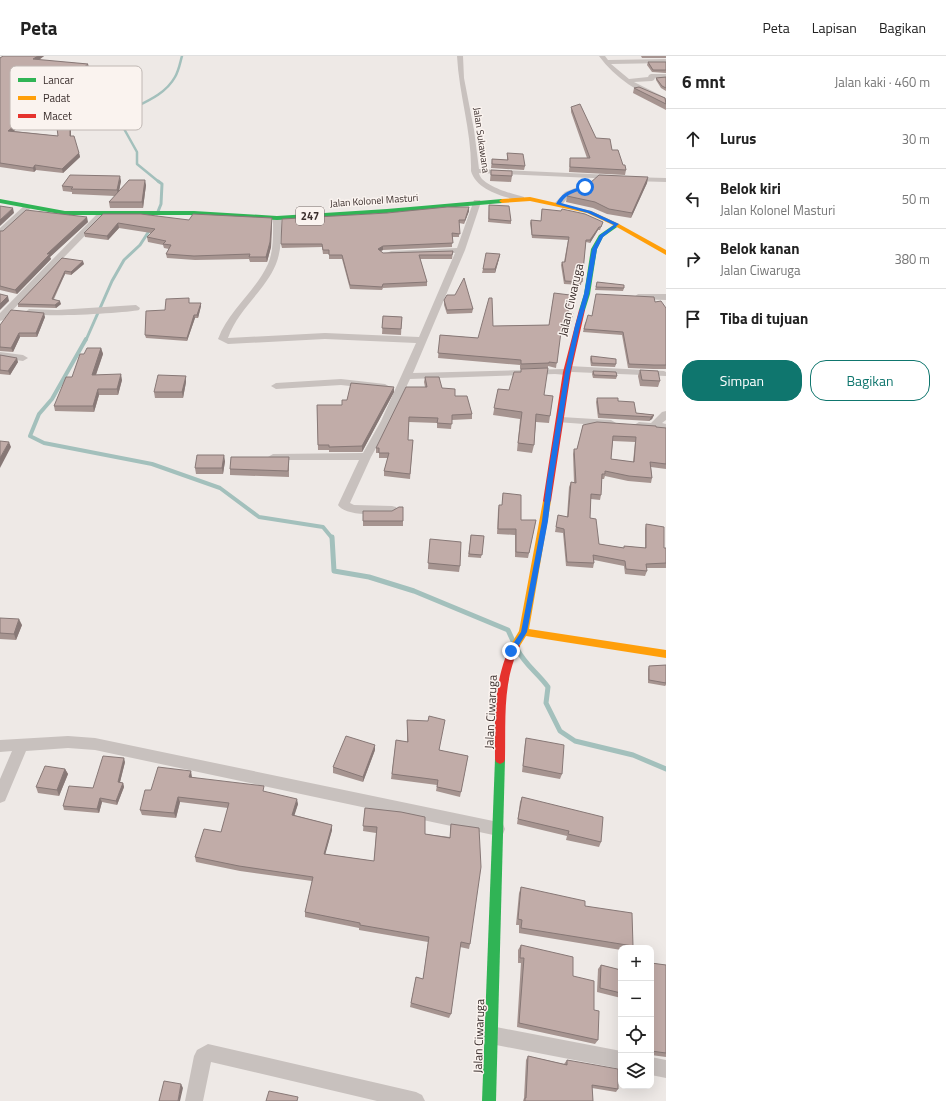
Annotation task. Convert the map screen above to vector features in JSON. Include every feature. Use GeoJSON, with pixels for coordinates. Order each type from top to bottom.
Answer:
{"type":"FeatureCollection","features":[{"type":"Feature","properties":{"kind":"street","name":"Jalan Sukawana"},"geometry":{"type":"LineString","coordinates":[[460,56],[461,78],[471,130],[475,171],[478,179],[482,184],[521,199]]}},
{"type":"Feature","properties":{"kind":"street"},"geometry":{"type":"LineString","coordinates":[[602,56],[618,75],[626,81],[666,100]]}},
{"type":"Feature","properties":{"kind":"street"},"geometry":{"type":"LineString","coordinates":[[606,62],[666,61]]}},
{"type":"Feature","properties":{"kind":"street"},"geometry":{"type":"LineString","coordinates":[[626,81],[652,79],[651,76],[666,76]]}},
{"type":"Feature","properties":{"kind":"street"},"geometry":{"type":"LineString","coordinates":[[475,171],[666,180]]}},
{"type":"Feature","properties":{"kind":"street"},"geometry":{"type":"LineString","coordinates":[[558,204],[562,196],[590,184],[595,177]]}},
{"type":"Feature","properties":{"kind":"street","name":"Jalan Kolonel Masturi"},"geometry":{"type":"LineString","coordinates":[[0,201],[28,208],[65,213],[194,213],[277,218],[387,211],[521,199],[558,204],[589,212],[616,224],[666,253]]}},
{"type":"Feature","properties":{"kind":"street"},"geometry":{"type":"LineString","coordinates":[[392,510],[352,509],[344,505],[366,456],[372,448],[408,376],[461,250],[477,202]]}},
{"type":"Feature","properties":{"kind":"street"},"geometry":{"type":"LineString","coordinates":[[0,232],[28,208]]}},
{"type":"Feature","properties":{"kind":"street"},"geometry":{"type":"LineString","coordinates":[[2,315],[102,214]]}},
{"type":"Feature","properties":{"kind":"street"},"geometry":{"type":"LineString","coordinates":[[277,218],[276,248],[272,263],[229,325],[223,339],[228,341],[325,336],[422,340]]}},
{"type":"Feature","properties":{"kind":"street","name":"Jalan Ciwaruga"},"geometry":{"type":"LineString","coordinates":[[489,1101],[503,678],[511,651],[524,632],[545,521],[550,480],[568,370],[577,326],[591,294],[594,249],[601,236],[616,224]]}},
{"type":"Feature","properties":{"kind":"street"},"geometry":{"type":"LineString","coordinates":[[383,253],[461,250]]}},
{"type":"Feature","properties":{"kind":"street"},"geometry":{"type":"LineString","coordinates":[[6,296],[18,299]]}},
{"type":"Feature","properties":{"kind":"street"},"geometry":{"type":"LineString","coordinates":[[626,296],[666,297]]}},
{"type":"Feature","properties":{"kind":"street"},"geometry":{"type":"LineString","coordinates":[[2,315],[136,308]]}},
{"type":"Feature","properties":{"kind":"street"},"geometry":{"type":"LineString","coordinates":[[0,355],[23,358]]}},
{"type":"Feature","properties":{"kind":"street"},"geometry":{"type":"LineString","coordinates":[[408,376],[568,370],[664,374]]}},
{"type":"Feature","properties":{"kind":"street"},"geometry":{"type":"LineString","coordinates":[[276,386],[341,382],[402,389]]}},
{"type":"Feature","properties":{"kind":"street"},"geometry":{"type":"LineString","coordinates":[[653,426],[666,414]]}},
{"type":"Feature","properties":{"kind":"street"},"geometry":{"type":"LineString","coordinates":[[560,420],[666,427]]}},
{"type":"Feature","properties":{"kind":"street"},"geometry":{"type":"LineString","coordinates":[[259,458],[366,456]]}},
{"type":"Feature","properties":{"kind":"street"},"geometry":{"type":"LineString","coordinates":[[524,632],[666,654]]}},
{"type":"Feature","properties":{"kind":"street"},"geometry":{"type":"LineString","coordinates":[[0,746],[68,742],[95,744],[498,829]]}},
{"type":"Feature","properties":{"kind":"street"},"geometry":{"type":"LineString","coordinates":[[0,796],[22,744]]}},
{"type":"Feature","properties":{"kind":"street"},"geometry":{"type":"LineString","coordinates":[[491,1035],[618,1059]]}},
{"type":"Feature","properties":{"kind":"street"},"geometry":{"type":"LineString","coordinates":[[194,1101],[201,1061],[203,1054],[206,1053],[416,1101]]}},
{"type":"Feature","properties":{"kind":"street"},"geometry":{"type":"LineString","coordinates":[[654,1067],[666,1069]]}},
{"type":"Feature","properties":{"kind":"building"},"geometry":{"type":"Polygon","coordinates":[[[3,56],[38,56],[33,59],[88,64],[86,66],[10,66],[10,129],[8,131],[58,136],[57,130],[70,130],[70,136],[74,136],[79,153],[62,169],[35,165],[33,168],[0,163],[0,58],[3,56]]]}},
{"type":"Feature","properties":{"kind":"building"},"geometry":{"type":"Polygon","coordinates":[[[648,62],[666,62],[666,70],[653,70],[648,62]]]}},
{"type":"Feature","properties":{"kind":"building"},"geometry":{"type":"Polygon","coordinates":[[[666,77],[666,88],[662,86],[656,78],[666,77]]]}},
{"type":"Feature","properties":{"kind":"building"},"geometry":{"type":"Polygon","coordinates":[[[639,87],[665,98],[666,104],[634,88],[639,87]]]}},
{"type":"Feature","properties":{"kind":"building"},"geometry":{"type":"Polygon","coordinates":[[[580,104],[596,138],[610,139],[612,150],[618,150],[626,170],[570,167],[570,158],[590,158],[571,107],[580,104]]]}},
{"type":"Feature","properties":{"kind":"building"},"geometry":{"type":"Polygon","coordinates":[[[507,153],[523,154],[525,166],[492,164],[492,159],[508,160],[507,153]]]}},
{"type":"Feature","properties":{"kind":"building"},"geometry":{"type":"Polygon","coordinates":[[[491,170],[512,171],[512,176],[491,175],[491,170]]]}},
{"type":"Feature","properties":{"kind":"building"},"geometry":{"type":"Polygon","coordinates":[[[70,175],[120,176],[117,190],[71,189],[73,187],[62,186],[70,175]]]}},
{"type":"Feature","properties":{"kind":"building"},"geometry":{"type":"Polygon","coordinates":[[[599,175],[648,177],[632,213],[609,209],[595,202],[567,196],[572,191],[590,183],[599,175]]]}},
{"type":"Feature","properties":{"kind":"building"},"geometry":{"type":"Polygon","coordinates":[[[129,180],[145,180],[142,202],[109,202],[129,180]]]}},
{"type":"Feature","properties":{"kind":"building"},"geometry":{"type":"Polygon","coordinates":[[[489,205],[509,206],[511,221],[489,219],[489,205]]]}},
{"type":"Feature","properties":{"kind":"building"},"geometry":{"type":"Polygon","coordinates":[[[0,206],[13,208],[0,220],[0,206]]]}},
{"type":"Feature","properties":{"kind":"building"},"geometry":{"type":"Polygon","coordinates":[[[447,207],[469,207],[465,220],[459,220],[460,234],[452,233],[453,243],[383,246],[378,249],[383,253],[453,251],[452,255],[419,255],[427,282],[383,284],[382,287],[350,285],[342,255],[329,255],[329,250],[323,250],[322,244],[281,244],[282,219],[387,213],[447,207]]]}},
{"type":"Feature","properties":{"kind":"building"},"geometry":{"type":"Polygon","coordinates":[[[542,209],[561,211],[562,209],[585,214],[603,222],[601,227],[599,227],[590,240],[586,240],[582,282],[565,281],[562,262],[565,262],[569,237],[532,235],[531,220],[541,221],[542,209]]]}},
{"type":"Feature","properties":{"kind":"building"},"geometry":{"type":"Polygon","coordinates":[[[26,210],[87,217],[47,254],[50,254],[15,290],[0,286],[0,231],[3,231],[26,210]]]}},
{"type":"Feature","properties":{"kind":"building"},"geometry":{"type":"Polygon","coordinates":[[[103,214],[141,214],[189,220],[193,214],[272,218],[270,242],[266,257],[249,257],[250,254],[194,256],[166,254],[171,245],[163,244],[166,241],[147,237],[155,229],[118,223],[107,236],[84,233],[103,214]]]}},
{"type":"Feature","properties":{"kind":"building"},"geometry":{"type":"Polygon","coordinates":[[[486,253],[500,254],[495,269],[483,269],[486,253]]]}},
{"type":"Feature","properties":{"kind":"building"},"geometry":{"type":"Polygon","coordinates":[[[62,258],[83,261],[71,272],[65,271],[52,299],[60,301],[55,305],[18,304],[62,258]]]}},
{"type":"Feature","properties":{"kind":"building"},"geometry":{"type":"Polygon","coordinates":[[[464,278],[473,309],[447,310],[444,300],[447,295],[455,295],[464,278]]]}},
{"type":"Feature","properties":{"kind":"building"},"geometry":{"type":"Polygon","coordinates":[[[597,282],[624,285],[624,288],[596,287],[597,282]]]}},
{"type":"Feature","properties":{"kind":"building"},"geometry":{"type":"Polygon","coordinates":[[[554,293],[570,295],[568,312],[573,313],[569,328],[563,328],[562,324],[557,363],[549,362],[521,364],[521,360],[438,353],[440,335],[478,338],[489,298],[492,298],[493,326],[549,325],[554,293]]]}},
{"type":"Feature","properties":{"kind":"building"},"geometry":{"type":"Polygon","coordinates":[[[0,294],[8,296],[0,304],[0,294]]]}},
{"type":"Feature","properties":{"kind":"building"},"geometry":{"type":"Polygon","coordinates":[[[596,294],[654,297],[655,302],[661,301],[666,308],[666,365],[629,364],[623,332],[584,329],[588,315],[592,316],[596,294]]]}},
{"type":"Feature","properties":{"kind":"building"},"geometry":{"type":"Polygon","coordinates":[[[189,298],[189,303],[201,303],[197,315],[194,315],[187,338],[145,335],[146,311],[165,310],[166,299],[189,298]]]}},
{"type":"Feature","properties":{"kind":"building"},"geometry":{"type":"Polygon","coordinates":[[[11,310],[44,313],[36,333],[19,333],[11,348],[0,347],[0,325],[11,310]]]}},
{"type":"Feature","properties":{"kind":"building"},"geometry":{"type":"Polygon","coordinates":[[[383,316],[402,317],[401,329],[382,328],[383,316]]]}},
{"type":"Feature","properties":{"kind":"building"},"geometry":{"type":"Polygon","coordinates":[[[87,348],[101,348],[92,375],[121,374],[117,389],[98,389],[93,406],[54,406],[66,377],[72,377],[80,354],[84,354],[87,348]]]}},
{"type":"Feature","properties":{"kind":"building"},"geometry":{"type":"Polygon","coordinates":[[[0,355],[17,358],[8,371],[0,370],[0,355]]]}},
{"type":"Feature","properties":{"kind":"building"},"geometry":{"type":"Polygon","coordinates":[[[591,356],[616,359],[616,364],[592,363],[591,356]]]}},
{"type":"Feature","properties":{"kind":"building"},"geometry":{"type":"Polygon","coordinates":[[[548,368],[544,395],[553,396],[550,416],[536,414],[534,445],[518,443],[522,412],[494,408],[498,389],[509,390],[514,372],[521,372],[521,369],[548,368]]]}},
{"type":"Feature","properties":{"kind":"building"},"geometry":{"type":"Polygon","coordinates":[[[640,370],[658,371],[660,381],[642,380],[640,370]]]}},
{"type":"Feature","properties":{"kind":"building"},"geometry":{"type":"Polygon","coordinates":[[[593,371],[616,372],[617,376],[594,375],[593,371]]]}},
{"type":"Feature","properties":{"kind":"building"},"geometry":{"type":"Polygon","coordinates":[[[158,375],[186,376],[182,392],[154,392],[158,375]]]}},
{"type":"Feature","properties":{"kind":"building"},"geometry":{"type":"Polygon","coordinates":[[[425,377],[439,377],[442,388],[455,389],[455,396],[467,396],[472,414],[452,415],[452,424],[437,423],[438,418],[409,417],[408,440],[413,440],[410,474],[384,471],[389,453],[379,453],[379,448],[376,448],[406,387],[427,387],[425,377]]]}},
{"type":"Feature","properties":{"kind":"building"},"geometry":{"type":"Polygon","coordinates":[[[351,383],[394,387],[362,446],[329,447],[329,445],[318,445],[317,405],[342,405],[342,400],[347,400],[351,383]]]}},
{"type":"Feature","properties":{"kind":"building"},"geometry":{"type":"Polygon","coordinates":[[[597,398],[618,398],[618,401],[634,402],[636,413],[654,415],[651,417],[599,414],[597,398]]]}},
{"type":"Feature","properties":{"kind":"building"},"geometry":{"type":"Polygon","coordinates":[[[597,422],[666,428],[666,464],[650,462],[652,478],[629,476],[605,471],[605,474],[602,474],[601,495],[591,494],[590,518],[596,519],[599,544],[624,548],[624,546],[646,548],[646,524],[664,527],[666,563],[646,564],[647,571],[626,569],[625,561],[593,555],[594,563],[567,562],[564,529],[556,527],[558,515],[568,517],[571,482],[576,483],[574,449],[577,449],[583,425],[597,422]],[[613,436],[611,459],[634,462],[636,437],[613,436]]]}},
{"type":"Feature","properties":{"kind":"building"},"geometry":{"type":"Polygon","coordinates":[[[0,441],[9,442],[0,458],[0,441]]]}},
{"type":"Feature","properties":{"kind":"building"},"geometry":{"type":"Polygon","coordinates":[[[197,455],[224,455],[222,468],[195,468],[197,455]]]}},
{"type":"Feature","properties":{"kind":"building"},"geometry":{"type":"Polygon","coordinates":[[[231,457],[289,457],[288,471],[230,469],[231,457]]]}},
{"type":"Feature","properties":{"kind":"building"},"geometry":{"type":"Polygon","coordinates":[[[503,493],[521,495],[521,520],[536,520],[529,553],[516,552],[516,529],[498,529],[499,505],[502,505],[503,493]]]}},
{"type":"Feature","properties":{"kind":"building"},"geometry":{"type":"Polygon","coordinates":[[[399,507],[403,507],[403,521],[363,521],[363,511],[392,511],[399,507]]]}},
{"type":"Feature","properties":{"kind":"building"},"geometry":{"type":"Polygon","coordinates":[[[471,535],[484,536],[482,555],[469,554],[471,535]]]}},
{"type":"Feature","properties":{"kind":"building"},"geometry":{"type":"Polygon","coordinates":[[[430,539],[461,542],[460,566],[428,563],[430,539]]]}},
{"type":"Feature","properties":{"kind":"building"},"geometry":{"type":"Polygon","coordinates":[[[0,618],[19,619],[14,634],[0,633],[0,618]]]}},
{"type":"Feature","properties":{"kind":"building"},"geometry":{"type":"Polygon","coordinates":[[[666,665],[666,683],[649,680],[649,666],[666,665]]]}},
{"type":"Feature","properties":{"kind":"building"},"geometry":{"type":"Polygon","coordinates":[[[429,716],[445,720],[439,750],[468,756],[461,792],[437,787],[438,780],[392,774],[396,740],[408,742],[407,720],[428,721],[429,716]]]}},
{"type":"Feature","properties":{"kind":"building"},"geometry":{"type":"Polygon","coordinates":[[[346,736],[375,745],[363,777],[333,767],[346,736]]]}},
{"type":"Feature","properties":{"kind":"building"},"geometry":{"type":"Polygon","coordinates":[[[526,738],[564,745],[562,774],[523,766],[526,738]]]}},
{"type":"Feature","properties":{"kind":"building"},"geometry":{"type":"Polygon","coordinates":[[[103,756],[124,758],[118,782],[123,783],[116,801],[100,798],[97,809],[63,806],[69,786],[93,788],[103,756]]]}},
{"type":"Feature","properties":{"kind":"building"},"geometry":{"type":"Polygon","coordinates":[[[45,766],[65,769],[57,790],[36,787],[45,766]]]}},
{"type":"Feature","properties":{"kind":"building"},"geometry":{"type":"Polygon","coordinates":[[[158,767],[191,771],[189,777],[264,786],[263,791],[297,799],[292,815],[332,825],[324,854],[374,861],[377,827],[363,826],[365,808],[401,812],[425,817],[425,834],[450,838],[451,824],[479,828],[481,867],[470,944],[461,942],[451,1014],[411,1003],[416,977],[423,979],[429,937],[360,925],[360,923],[305,912],[313,877],[239,866],[195,857],[204,829],[221,832],[229,803],[178,797],[174,813],[140,810],[145,790],[151,790],[158,767]]]}},
{"type":"Feature","properties":{"kind":"building"},"geometry":{"type":"Polygon","coordinates":[[[522,797],[603,817],[601,842],[568,834],[569,831],[518,819],[522,797]]]}},
{"type":"Feature","properties":{"kind":"building"},"geometry":{"type":"Polygon","coordinates":[[[521,887],[585,901],[585,906],[632,913],[633,945],[521,928],[522,920],[518,919],[521,887]]]}},
{"type":"Feature","properties":{"kind":"building"},"geometry":{"type":"Polygon","coordinates":[[[521,945],[573,957],[573,976],[594,981],[594,1010],[599,1011],[598,1040],[519,1023],[524,958],[520,958],[521,945]]]}},
{"type":"Feature","properties":{"kind":"building"},"geometry":{"type":"Polygon","coordinates":[[[654,963],[666,965],[666,1053],[654,1051],[654,963]]]}},
{"type":"Feature","properties":{"kind":"building"},"geometry":{"type":"Polygon","coordinates":[[[601,965],[618,969],[618,992],[600,988],[601,965]]]}},
{"type":"Feature","properties":{"kind":"building"},"geometry":{"type":"Polygon","coordinates":[[[528,1056],[567,1065],[567,1060],[618,1069],[618,1089],[592,1085],[593,1101],[525,1101],[528,1056]]]}},
{"type":"Feature","properties":{"kind":"building"},"geometry":{"type":"Polygon","coordinates":[[[164,1081],[181,1084],[178,1101],[159,1101],[164,1081]]]}},
{"type":"Feature","properties":{"kind":"building"},"geometry":{"type":"Polygon","coordinates":[[[269,1091],[298,1097],[297,1101],[266,1101],[269,1091]]]}},
{"type":"Feature","properties":{"kind":"waterway"},"geometry":{"type":"LineString","coordinates":[[142,103],[158,95],[170,84],[176,74],[182,56]]}},
{"type":"Feature","properties":{"kind":"waterway"},"geometry":{"type":"LineString","coordinates":[[125,130],[137,152],[137,164],[159,182]]}},
{"type":"Feature","properties":{"kind":"waterway"},"geometry":{"type":"LineString","coordinates":[[157,214],[161,204],[162,184],[158,181]]}},
{"type":"Feature","properties":{"kind":"waterway"},"geometry":{"type":"LineString","coordinates":[[86,340],[112,281],[124,260],[140,245],[151,228]]}},
{"type":"Feature","properties":{"kind":"waterway"},"geometry":{"type":"LineString","coordinates":[[86,339],[52,399],[39,414],[30,436],[44,443],[152,464],[220,488],[259,517],[323,527],[332,538]]}},
{"type":"Feature","properties":{"kind":"waterway"},"geometry":{"type":"LineString","coordinates":[[332,537],[334,571],[369,577],[414,591],[508,630],[513,641]]}},
{"type":"Feature","properties":{"kind":"waterway"},"geometry":{"type":"LineString","coordinates":[[517,649],[524,660],[548,687],[546,703],[560,731],[575,741],[633,755],[666,769]]}},
{"type":"Feature","properties":{"kind":"traffic: fast"},"geometry":{"type":"LineString","coordinates":[[0,201],[65,213],[194,213],[277,218],[387,211],[502,201]]}},
{"type":"Feature","properties":{"kind":"traffic: fast"},"geometry":{"type":"LineString","coordinates":[[582,310],[587,294],[594,249],[601,236],[617,225]]}},
{"type":"Feature","properties":{"kind":"traffic: fast"},"geometry":{"type":"LineString","coordinates":[[489,1101],[500,759]]}},
{"type":"Feature","properties":{"kind":"traffic: slow"},"geometry":{"type":"LineString","coordinates":[[502,201],[530,199],[589,212],[617,225],[666,253]]}},
{"type":"Feature","properties":{"kind":"traffic: slow"},"geometry":{"type":"LineString","coordinates":[[515,646],[524,632],[547,501]]}},
{"type":"Feature","properties":{"kind":"traffic: slow"},"geometry":{"type":"LineString","coordinates":[[524,632],[666,654]]}},
{"type":"Feature","properties":{"kind":"traffic: jam"},"geometry":{"type":"LineString","coordinates":[[547,501],[567,372],[582,310]]}},
{"type":"Feature","properties":{"kind":"traffic: jam"},"geometry":{"type":"LineString","coordinates":[[500,759],[501,700],[505,670],[509,657],[515,646]]}},
{"type":"Feature","properties":{"kind":"route"},"geometry":{"type":"LineString","coordinates":[[511,651],[524,632],[545,521],[567,372],[577,326],[587,294],[594,249],[601,236],[616,224],[589,212],[558,204],[562,196],[573,190],[585,187]]}}]}
